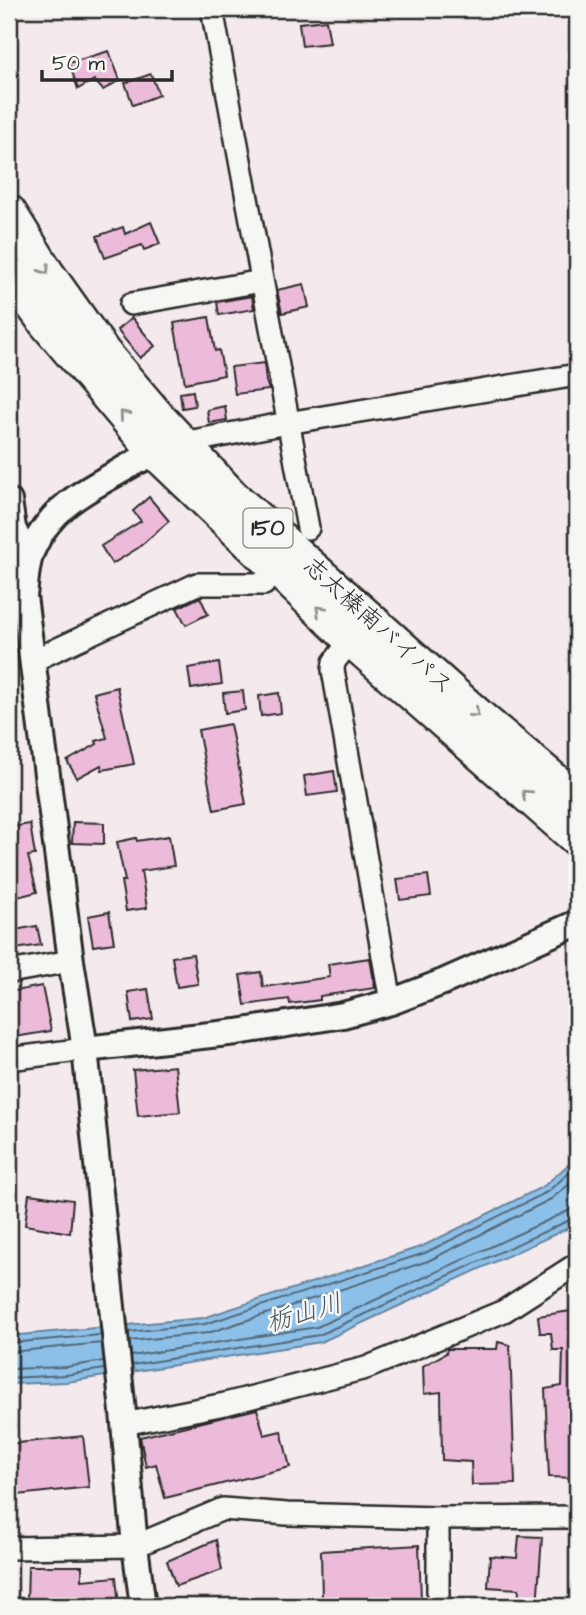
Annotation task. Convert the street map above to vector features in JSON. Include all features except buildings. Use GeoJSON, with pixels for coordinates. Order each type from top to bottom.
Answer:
{"type":"FeatureCollection","features":[{"type":"Feature","properties":{"kind":"highway","name":"志太榛南バイパス"},"geometry":{"type":"LineString","coordinates":[[9,212],[47,273],[103,352],[159,418],[169,447],[233,497],[473,711],[577,799]]}},
{"type":"Feature","properties":{"kind":"highway","name":"志太榛南バイパス"},"geometry":{"type":"LineString","coordinates":[[9,273],[46,321],[351,640],[577,839]]}},
{"type":"Feature","properties":{"kind":"street"},"geometry":{"type":"LineString","coordinates":[[212,9],[308,528]]}},
{"type":"Feature","properties":{"kind":"street"},"geometry":{"type":"LineString","coordinates":[[131,304],[262,281]]}},
{"type":"Feature","properties":{"kind":"street"},"geometry":{"type":"LineString","coordinates":[[21,550],[76,496],[169,447],[287,423],[577,375]]}},
{"type":"Feature","properties":{"kind":"street"},"geometry":{"type":"LineString","coordinates":[[9,501],[13,528],[27,568],[24,596],[71,961],[85,1049],[135,1546],[144,1606]]}},
{"type":"Feature","properties":{"kind":"street"},"geometry":{"type":"LineString","coordinates":[[32,661],[197,584],[264,584]]}},
{"type":"Feature","properties":{"kind":"street"},"geometry":{"type":"LineString","coordinates":[[351,640],[334,662],[333,670],[391,1002]]}},
{"type":"Feature","properties":{"kind":"street"},"geometry":{"type":"LineString","coordinates":[[9,1059],[251,1030],[343,1015],[391,1002],[443,982],[577,923]]}},
{"type":"Feature","properties":{"kind":"street"},"geometry":{"type":"LineString","coordinates":[[9,972],[71,961]]}},
{"type":"Feature","properties":{"kind":"street"},"geometry":{"type":"LineString","coordinates":[[124,1418],[225,1404],[366,1368],[504,1311],[577,1264]]}},
{"type":"Feature","properties":{"kind":"street"},"geometry":{"type":"LineString","coordinates":[[9,1548],[135,1546],[223,1509],[287,1514],[438,1518],[577,1517]]}},
{"type":"Feature","properties":{"kind":"street"},"geometry":{"type":"LineString","coordinates":[[438,1518],[438,1606]]}},
{"type":"Feature","properties":{"kind":"water","name":"栃山川"},"geometry":{"type":"Polygon","coordinates":[[[577,1157],[577,1224],[321,1342],[67,1382],[9,1384],[9,1336],[203,1318],[423,1246],[544,1186],[577,1157]]]}}]}
